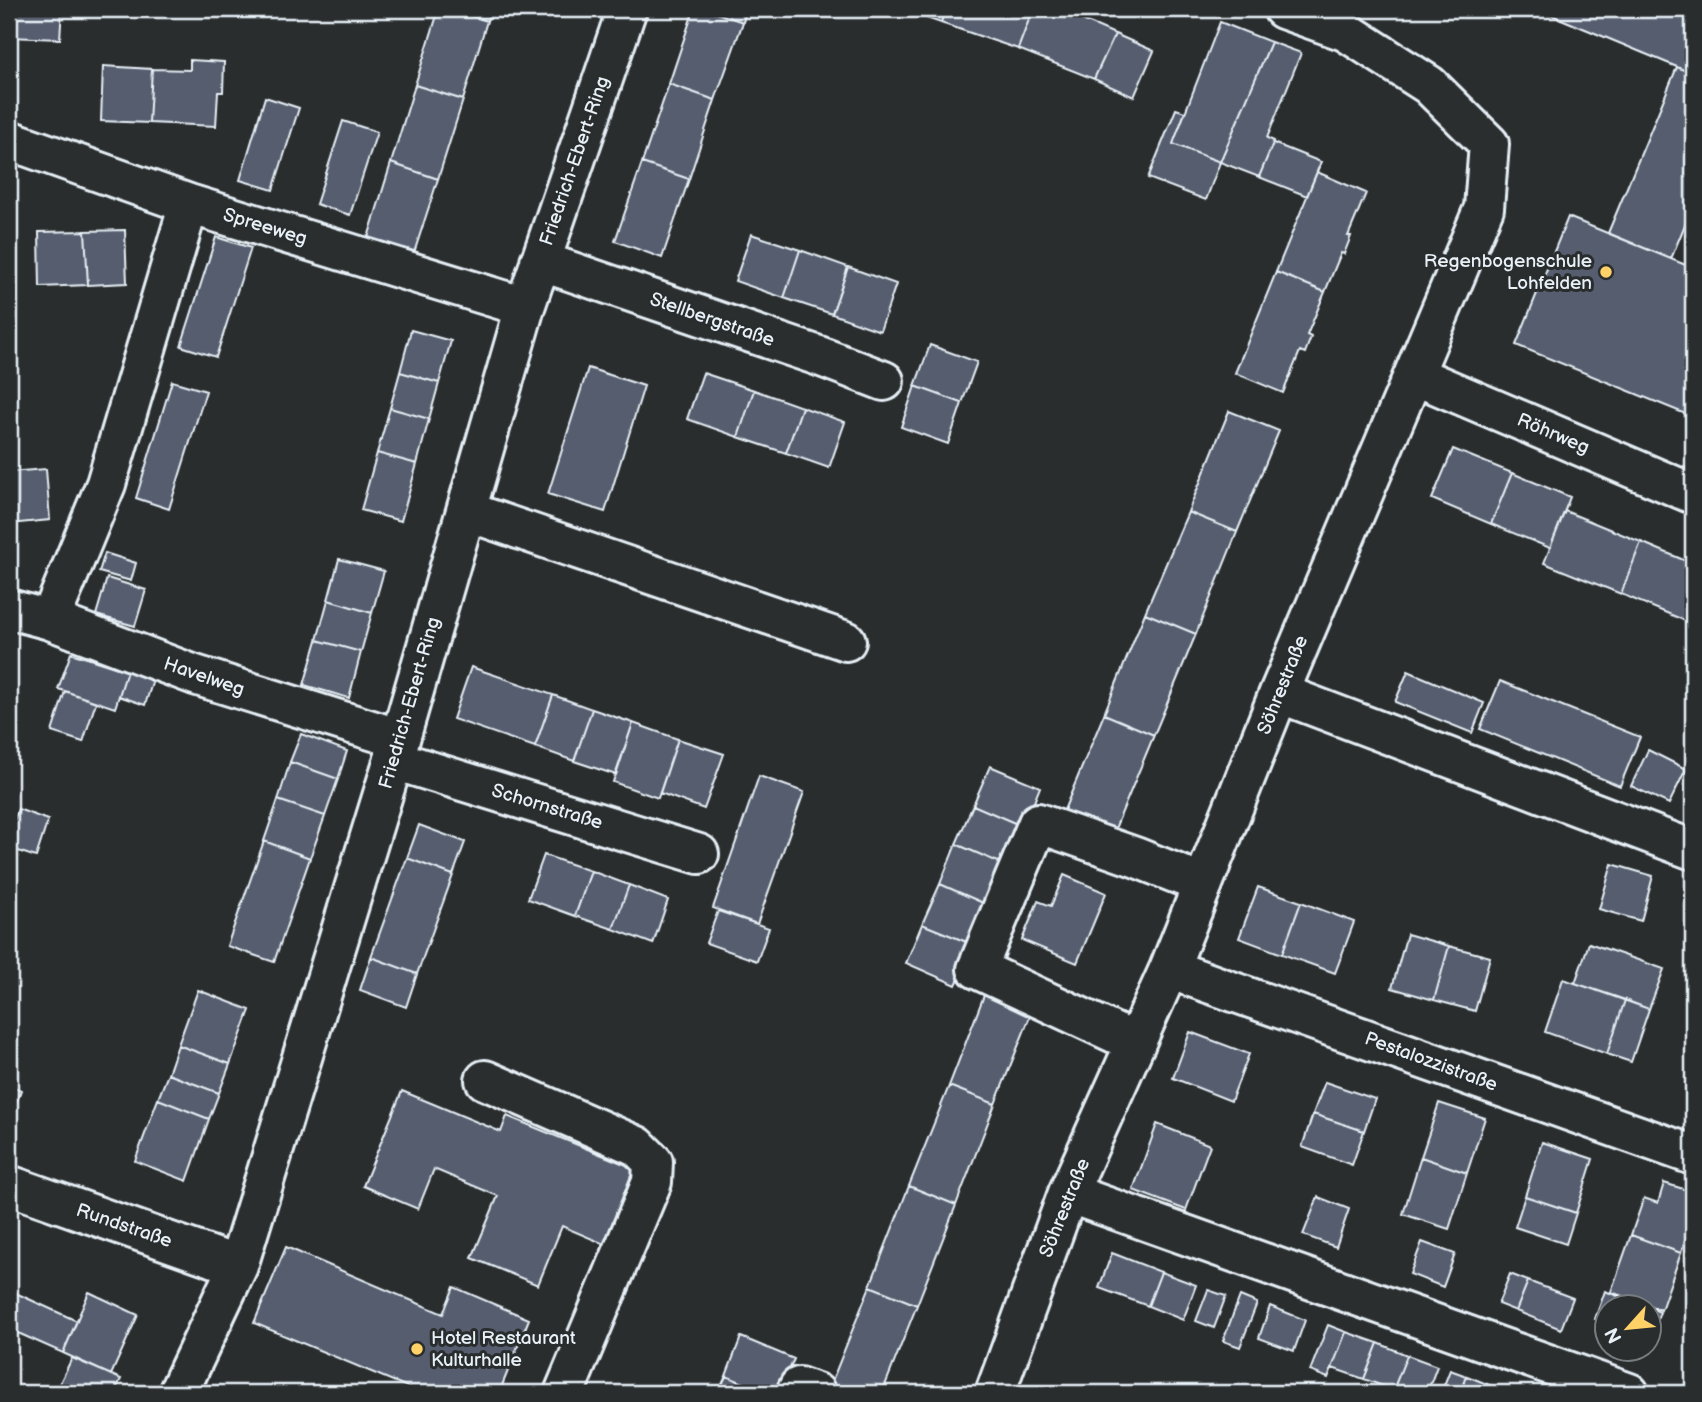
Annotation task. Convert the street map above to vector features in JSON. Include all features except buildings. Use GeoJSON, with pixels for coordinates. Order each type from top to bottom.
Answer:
{"type":"FeatureCollection","features":[{"type":"Feature","properties":{"kind":"street","name":"Friedrich-Ebert-Ring"},"geometry":{"type":"LineString","coordinates":[[180,1393],[238,1266],[397,750],[525,307],[627,9]]}},
{"type":"Feature","properties":{"kind":"street"},"geometry":{"type":"LineString","coordinates":[[1283,9],[1349,20]]}},
{"type":"Feature","properties":{"kind":"street","name":"Söhrestraße"},"geometry":{"type":"LineString","coordinates":[[995,1393],[1068,1193],[1169,969],[1279,693],[1484,208],[1489,145],[1429,85],[1349,20]]}},
{"type":"Feature","properties":{"kind":"street","name":"Spreeweg"},"geometry":{"type":"LineString","coordinates":[[9,140],[189,204],[525,307]]}},
{"type":"Feature","properties":{"kind":"street"},"geometry":{"type":"LineString","coordinates":[[50,620],[106,484],[189,204]]}},
{"type":"Feature","properties":{"kind":"street","name":"Stellbergstraße"},"geometry":{"type":"LineString","coordinates":[[540,261],[819,356],[884,381]]}},
{"type":"Feature","properties":{"kind":"street","name":"Röhrweg"},"geometry":{"type":"LineString","coordinates":[[1414,375],[1693,494]]}},
{"type":"Feature","properties":{"kind":"street"},"geometry":{"type":"LineString","coordinates":[[466,511],[846,642]]}},
{"type":"Feature","properties":{"kind":"street","name":"Havelweg"},"geometry":{"type":"LineString","coordinates":[[9,609],[50,620],[397,750]]}},
{"type":"Feature","properties":{"kind":"street"},"geometry":{"type":"LineString","coordinates":[[1279,693],[1693,850]]}},
{"type":"Feature","properties":{"kind":"street","name":"Schornstraße"},"geometry":{"type":"LineString","coordinates":[[397,750],[699,854]]}},
{"type":"Feature","properties":{"kind":"street"},"geometry":{"type":"LineString","coordinates":[[1136,1043],[977,969],[997,920],[1038,823],[1203,884]]}},
{"type":"Feature","properties":{"kind":"street","name":"Pestalozzistraße"},"geometry":{"type":"LineString","coordinates":[[1169,969],[1693,1155]]}},
{"type":"Feature","properties":{"kind":"street"},"geometry":{"type":"LineString","coordinates":[[485,1080],[638,1146],[653,1162],[652,1182],[564,1393]]}},
{"type":"Feature","properties":{"kind":"street","name":"Rundstraße"},"geometry":{"type":"LineString","coordinates":[[9,1185],[238,1266]]}},
{"type":"Feature","properties":{"kind":"street"},"geometry":{"type":"LineString","coordinates":[[1068,1193],[1629,1393]]}},
{"type":"Feature","properties":{"kind":"street"},"geometry":{"type":"LineString","coordinates":[[796,1393],[799,1387],[816,1393]]}},
{"type":"Feature","properties":{"kind":"place","name":"Regenbogenschule Lohfelden"},"geometry":{"type":"Point","coordinates":[1606,272]}},
{"type":"Feature","properties":{"kind":"place","name":"Hotel Restaurant Kulturhalle"},"geometry":{"type":"Point","coordinates":[417,1349]}}]}
